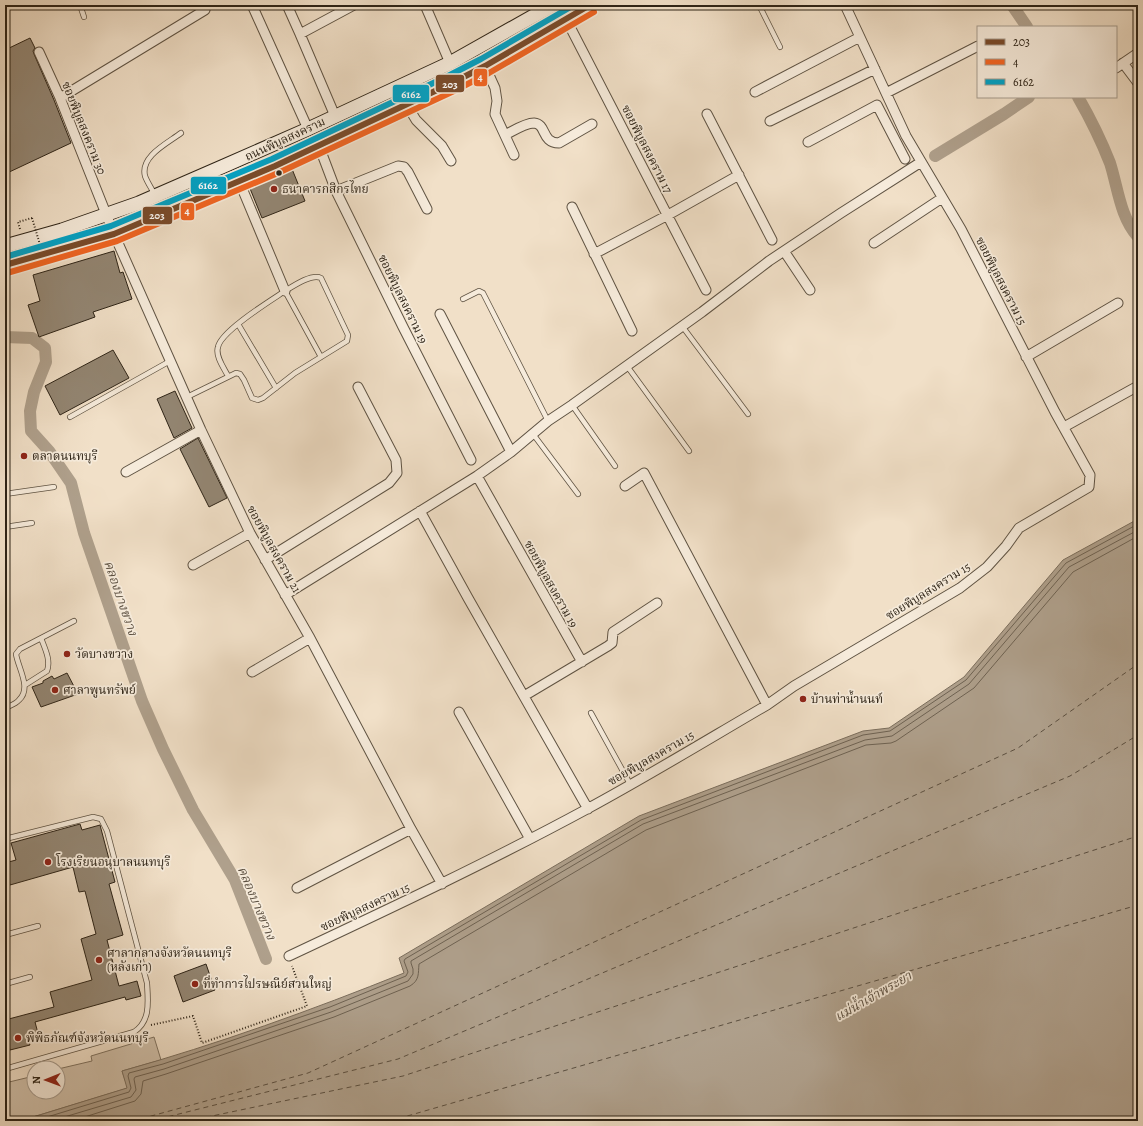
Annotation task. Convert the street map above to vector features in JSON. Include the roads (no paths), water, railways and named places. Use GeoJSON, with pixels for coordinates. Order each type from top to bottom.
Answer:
{"type":"FeatureCollection","features":[{"type":"Feature","properties":{"kind":"main road","name":"ถนนพิบูลสงคราม"},"geometry":{"type":"LineString","coordinates":[[5,246],[62,230],[105,215],[308,129],[450,63],[537,9],[553,5]]}},
{"type":"Feature","properties":{"kind":"main road","name":"ถนนพิบูลสงคราม"},"geometry":{"type":"LineString","coordinates":[[5,265],[114,234],[319,146],[407,105],[485,66],[590,5]]}},
{"type":"Feature","properties":{"kind":"street"},"geometry":{"type":"LineString","coordinates":[[252,5],[308,129]]}},
{"type":"Feature","properties":{"kind":"street"},"geometry":{"type":"LineString","coordinates":[[287,5],[335,116]]}},
{"type":"Feature","properties":{"kind":"street"},"geometry":{"type":"LineString","coordinates":[[300,34],[354,5]]}},
{"type":"Feature","properties":{"kind":"street"},"geometry":{"type":"LineString","coordinates":[[425,5],[450,63]]}},
{"type":"Feature","properties":{"kind":"street","name":"ซอยพิบูลสงคราม 15"},"geometry":{"type":"LineString","coordinates":[[289,956],[442,884],[588,809],[767,705],[794,686],[960,588],[987,567],[1006,546],[1019,528],[1089,487],[1090,475],[1026,357],[961,229],[906,136],[845,5]]}},
{"type":"Feature","properties":{"kind":"street"},"geometry":{"type":"LineString","coordinates":[[60,98],[205,10]]}},
{"type":"Feature","properties":{"kind":"street","name":"ซอยพิบูลสงคราม 17"},"geometry":{"type":"LineString","coordinates":[[566,19],[706,290]]}},
{"type":"Feature","properties":{"kind":"street"},"geometry":{"type":"LineString","coordinates":[[755,92],[860,37]]}},
{"type":"Feature","properties":{"kind":"street"},"geometry":{"type":"LineString","coordinates":[[886,93],[977,47]]}},
{"type":"Feature","properties":{"kind":"street","name":"ซอยพิบูลสงคราม 30"},"geometry":{"type":"LineString","coordinates":[[39,52],[60,98],[105,215]]}},
{"type":"Feature","properties":{"kind":"street"},"geometry":{"type":"LineString","coordinates":[[1138,53],[1120,66],[1138,83]]}},
{"type":"Feature","properties":{"kind":"street"},"geometry":{"type":"LineString","coordinates":[[485,66],[495,88],[497,101],[496,114],[514,155]]}},
{"type":"Feature","properties":{"kind":"street"},"geometry":{"type":"LineString","coordinates":[[770,120],[874,69]]}},
{"type":"Feature","properties":{"kind":"street"},"geometry":{"type":"LineString","coordinates":[[407,105],[416,120],[442,146],[451,161]]}},
{"type":"Feature","properties":{"kind":"street"},"geometry":{"type":"LineString","coordinates":[[808,142],[877,105],[905,159]]}},
{"type":"Feature","properties":{"kind":"street"},"geometry":{"type":"LineString","coordinates":[[706,114],[772,240]]}},
{"type":"Feature","properties":{"kind":"street"},"geometry":{"type":"LineString","coordinates":[[505,135],[529,124],[535,123],[540,125],[547,138],[553,143],[559,143],[592,124]]}},
{"type":"Feature","properties":{"kind":"street"},"geometry":{"type":"LineString","coordinates":[[896,141],[906,136]]}},
{"type":"Feature","properties":{"kind":"street","name":"ซอยพิบูลสงคราม 19"},"geometry":{"type":"LineString","coordinates":[[319,146],[336,191],[471,460]]}},
{"type":"Feature","properties":{"kind":"street"},"geometry":{"type":"LineString","coordinates":[[285,595],[477,476],[511,452],[548,421],[572,406],[784,251],[921,162]]}},
{"type":"Feature","properties":{"kind":"street"},"geometry":{"type":"LineString","coordinates":[[336,191],[398,166],[404,167],[427,209]]}},
{"type":"Feature","properties":{"kind":"street"},"geometry":{"type":"LineString","coordinates":[[594,254],[739,175]]}},
{"type":"Feature","properties":{"kind":"street"},"geometry":{"type":"LineString","coordinates":[[239,181],[285,291]]}},
{"type":"Feature","properties":{"kind":"street"},"geometry":{"type":"LineString","coordinates":[[874,243],[942,198]]}},
{"type":"Feature","properties":{"kind":"street"},"geometry":{"type":"LineString","coordinates":[[572,207],[632,331]]}},
{"type":"Feature","properties":{"kind":"street","name":"ซอยพิบูลสงคราม 21"},"geometry":{"type":"LineString","coordinates":[[105,215],[201,430],[250,533],[310,638],[411,829],[442,884]]}},
{"type":"Feature","properties":{"kind":"street"},"geometry":{"type":"LineString","coordinates":[[784,251],[810,290]]}},
{"type":"Feature","properties":{"kind":"street"},"geometry":{"type":"LineString","coordinates":[[1026,357],[1118,303]]}},
{"type":"Feature","properties":{"kind":"street"},"geometry":{"type":"LineString","coordinates":[[440,314],[511,452]]}},
{"type":"Feature","properties":{"kind":"street"},"geometry":{"type":"LineString","coordinates":[[1064,427],[1138,386]]}},
{"type":"Feature","properties":{"kind":"street"},"geometry":{"type":"LineString","coordinates":[[265,560],[389,483],[397,473],[396,460],[358,387]]}},
{"type":"Feature","properties":{"kind":"street"},"geometry":{"type":"LineString","coordinates":[[126,472],[201,430]]}},
{"type":"Feature","properties":{"kind":"street"},"geometry":{"type":"LineString","coordinates":[[625,486],[644,473],[767,705]]}},
{"type":"Feature","properties":{"kind":"street","name":"ซอยพิบูลสงคราม 19"},"geometry":{"type":"LineString","coordinates":[[477,476],[582,662]]}},
{"type":"Feature","properties":{"kind":"street"},"geometry":{"type":"LineString","coordinates":[[420,511],[588,809]]}},
{"type":"Feature","properties":{"kind":"street"},"geometry":{"type":"LineString","coordinates":[[193,565],[250,533]]}},
{"type":"Feature","properties":{"kind":"street"},"geometry":{"type":"LineString","coordinates":[[524,696],[608,646],[612,643],[614,632],[657,602]]}},
{"type":"Feature","properties":{"kind":"street"},"geometry":{"type":"LineString","coordinates":[[252,672],[310,638]]}},
{"type":"Feature","properties":{"kind":"street"},"geometry":{"type":"LineString","coordinates":[[460,712],[530,839]]}},
{"type":"Feature","properties":{"kind":"street"},"geometry":{"type":"LineString","coordinates":[[297,888],[411,829]]}},
{"type":"Feature","properties":{"kind":"lane"},"geometry":{"type":"LineString","coordinates":[[80,5],[84,17]]}},
{"type":"Feature","properties":{"kind":"lane"},"geometry":{"type":"LineString","coordinates":[[759,5],[780,47]]}},
{"type":"Feature","properties":{"kind":"lane"},"geometry":{"type":"LineString","coordinates":[[155,195],[145,176],[145,167],[154,152],[181,133]]}},
{"type":"Feature","properties":{"kind":"lane"},"geometry":{"type":"LineString","coordinates":[[187,397],[236,373],[240,374],[244,380],[252,398],[258,400],[263,398],[295,373],[347,341],[348,335],[321,278],[317,276],[312,277],[285,291],[256,310],[222,338],[218,346],[217,353],[228,376]]}},
{"type":"Feature","properties":{"kind":"lane"},"geometry":{"type":"LineString","coordinates":[[285,291],[321,357]]}},
{"type":"Feature","properties":{"kind":"lane"},"geometry":{"type":"LineString","coordinates":[[463,299],[479,291],[483,292],[548,421]]}},
{"type":"Feature","properties":{"kind":"lane"},"geometry":{"type":"LineString","coordinates":[[238,324],[276,388]]}},
{"type":"Feature","properties":{"kind":"lane"},"geometry":{"type":"LineString","coordinates":[[682,326],[748,414]]}},
{"type":"Feature","properties":{"kind":"lane"},"geometry":{"type":"LineString","coordinates":[[70,417],[170,361]]}},
{"type":"Feature","properties":{"kind":"lane"},"geometry":{"type":"LineString","coordinates":[[627,366],[689,451]]}},
{"type":"Feature","properties":{"kind":"lane"},"geometry":{"type":"LineString","coordinates":[[572,406],[615,466]]}},
{"type":"Feature","properties":{"kind":"lane"},"geometry":{"type":"LineString","coordinates":[[533,434],[578,494]]}},
{"type":"Feature","properties":{"kind":"lane"},"geometry":{"type":"LineString","coordinates":[[5,494],[54,487]]}},
{"type":"Feature","properties":{"kind":"lane"},"geometry":{"type":"LineString","coordinates":[[5,527],[32,523]]}},
{"type":"Feature","properties":{"kind":"lane"},"geometry":{"type":"LineString","coordinates":[[5,708],[19,701],[23,694],[24,685],[16,654],[20,649],[74,621]]}},
{"type":"Feature","properties":{"kind":"lane"},"geometry":{"type":"LineString","coordinates":[[24,685],[47,671],[49,666],[48,657],[41,638]]}},
{"type":"Feature","properties":{"kind":"lane"},"geometry":{"type":"LineString","coordinates":[[590,713],[630,784]]}},
{"type":"Feature","properties":{"kind":"lane"},"geometry":{"type":"LineString","coordinates":[[5,839],[93,817],[101,819],[106,831],[147,983],[148,1006],[144,1021],[140,1028],[127,1034],[5,1069]]}},
{"type":"Feature","properties":{"kind":"lane"},"geometry":{"type":"LineString","coordinates":[[5,935],[38,926]]}},
{"type":"Feature","properties":{"kind":"lane"},"geometry":{"type":"LineString","coordinates":[[5,984],[30,977]]}},
{"type":"Feature","properties":{"kind":"water","name":"แม่น้ำเจ้าพระยา"},"geometry":{"type":"Polygon","coordinates":[[[1138,519],[1138,1121],[20,1121],[127,1088],[122,1071],[194,1050],[264,1026],[404,973],[399,958],[639,816],[863,731],[889,728],[964,677],[1063,560],[1138,519]]]}},
{"type":"Feature","properties":{"kind":"waterway"},"geometry":{"type":"LineString","coordinates":[[1012,5],[1026,26]]}},
{"type":"Feature","properties":{"kind":"waterway"},"geometry":{"type":"LineString","coordinates":[[935,156],[1028,98]]}},
{"type":"Feature","properties":{"kind":"waterway"},"geometry":{"type":"LineString","coordinates":[[1079,98],[1107,154],[1123,211],[1127,221],[1138,237]]}},
{"type":"Feature","properties":{"kind":"waterway","name":"คลองบางขวาง"},"geometry":{"type":"LineString","coordinates":[[5,337],[32,338],[45,348],[46,362],[34,392],[30,411],[31,431],[49,451],[71,483],[84,533],[142,701],[163,749],[193,810],[235,880],[266,959]]}},
{"type":"Feature","properties":{"kind":"place","name":"ธนาคารกสิกรไทย"},"geometry":{"type":"Point","coordinates":[274,189]}},
{"type":"Feature","properties":{"kind":"place","name":"ตลาดนนทบุรี"},"geometry":{"type":"Point","coordinates":[24,456]}},
{"type":"Feature","properties":{"kind":"place","name":"วัดบางขวาง"},"geometry":{"type":"Point","coordinates":[67,654]}},
{"type":"Feature","properties":{"kind":"place","name":"ศาลาพูนทรัพย์"},"geometry":{"type":"Point","coordinates":[55,690]}},
{"type":"Feature","properties":{"kind":"place","name":"บ้านท่าน้ำนนท์"},"geometry":{"type":"Point","coordinates":[803,699]}},
{"type":"Feature","properties":{"kind":"place","name":"โรงเรียนอนุบาลนนทบุรี"},"geometry":{"type":"Point","coordinates":[48,862]}},
{"type":"Feature","properties":{"kind":"place","name":"ศาลากลางจังหวัดนนทบุรี (หลังเก่า)"},"geometry":{"type":"Point","coordinates":[99,960]}},
{"type":"Feature","properties":{"kind":"place","name":"ที่ทำการไปรษณีย์สวนใหญ่"},"geometry":{"type":"Point","coordinates":[195,984]}},
{"type":"Feature","properties":{"kind":"place","name":"พิพิธภัณฑ์จังหวัดนนทบุรี"},"geometry":{"type":"Point","coordinates":[18,1038]}}]}
